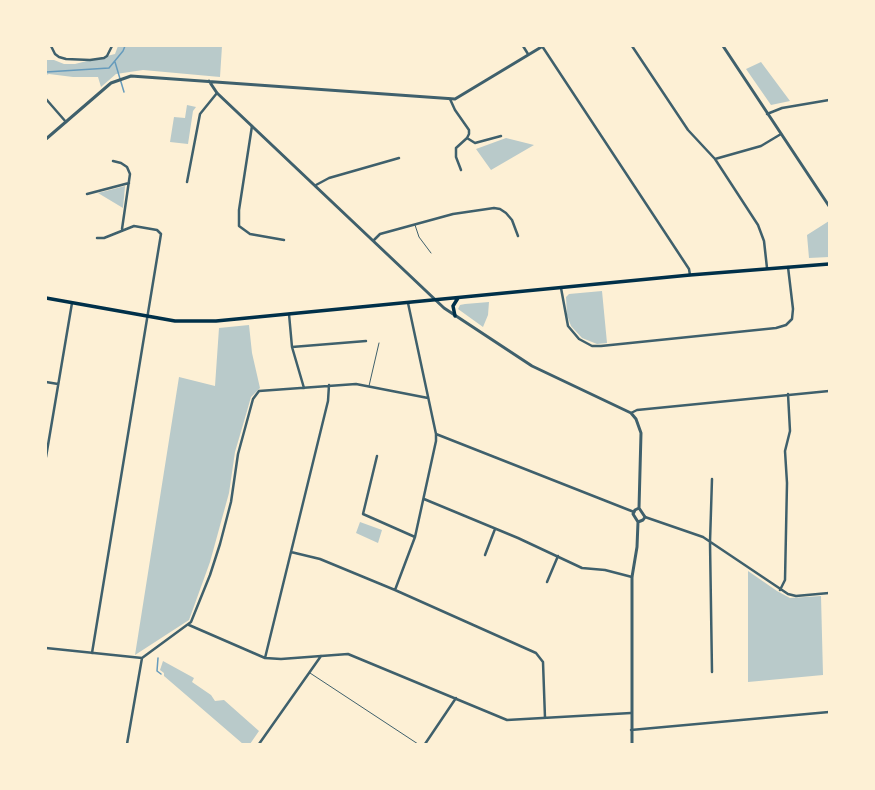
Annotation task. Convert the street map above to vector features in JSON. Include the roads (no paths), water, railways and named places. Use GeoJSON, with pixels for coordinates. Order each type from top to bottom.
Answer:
{"type":"FeatureCollection","features":[{"type":"Feature","properties":{"kind":"main road"},"geometry":{"type":"LineString","coordinates":[[46,298],[148,316],[182,321],[206,322],[690,275],[829,264]]}},
{"type":"Feature","properties":{"kind":"main road"},"geometry":{"type":"LineString","coordinates":[[455,316],[453,306],[458,298]]}},
{"type":"Feature","properties":{"kind":"street"},"geometry":{"type":"LineString","coordinates":[[50,46],[54,54],[66,59],[95,59],[108,56],[112,46]]}},
{"type":"Feature","properties":{"kind":"street"},"geometry":{"type":"LineString","coordinates":[[523,46],[528,54]]}},
{"type":"Feature","properties":{"kind":"street"},"geometry":{"type":"LineString","coordinates":[[46,139],[115,81],[131,76],[450,99],[458,98],[542,46],[689,269],[690,275]]}},
{"type":"Feature","properties":{"kind":"street"},"geometry":{"type":"LineString","coordinates":[[632,46],[688,130],[715,159],[760,231],[765,248],[767,268]]}},
{"type":"Feature","properties":{"kind":"street"},"geometry":{"type":"LineString","coordinates":[[723,46],[829,206]]}},
{"type":"Feature","properties":{"kind":"street"},"geometry":{"type":"LineString","coordinates":[[209,81],[217,93],[436,300],[455,316],[532,366],[631,413],[636,419],[641,433],[639,508],[645,517],[710,542],[780,590],[796,596],[829,593]]}},
{"type":"Feature","properties":{"kind":"street"},"geometry":{"type":"LineString","coordinates":[[187,182],[202,108],[217,93]]}},
{"type":"Feature","properties":{"kind":"street"},"geometry":{"type":"LineString","coordinates":[[46,99],[66,122]]}},
{"type":"Feature","properties":{"kind":"street"},"geometry":{"type":"LineString","coordinates":[[450,99],[452,106],[469,130],[467,138],[456,148],[456,157],[461,170]]}},
{"type":"Feature","properties":{"kind":"street"},"geometry":{"type":"LineString","coordinates":[[767,114],[782,108],[829,100]]}},
{"type":"Feature","properties":{"kind":"street"},"geometry":{"type":"LineString","coordinates":[[252,126],[239,210],[239,226],[250,234],[284,240]]}},
{"type":"Feature","properties":{"kind":"street"},"geometry":{"type":"LineString","coordinates":[[715,159],[761,146],[780,134]]}},
{"type":"Feature","properties":{"kind":"street"},"geometry":{"type":"LineString","coordinates":[[467,138],[475,143],[501,136]]}},
{"type":"Feature","properties":{"kind":"street"},"geometry":{"type":"LineString","coordinates":[[316,185],[329,178],[399,158]]}},
{"type":"Feature","properties":{"kind":"street"},"geometry":{"type":"LineString","coordinates":[[113,161],[127,166],[130,174],[122,229]]}},
{"type":"Feature","properties":{"kind":"street"},"geometry":{"type":"LineString","coordinates":[[87,194],[129,183]]}},
{"type":"Feature","properties":{"kind":"street"},"geometry":{"type":"LineString","coordinates":[[374,240],[380,234],[453,214],[494,208],[500,209],[506,213],[512,220],[518,236]]}},
{"type":"Feature","properties":{"kind":"street"},"geometry":{"type":"LineString","coordinates":[[92,653],[161,234],[157,230],[138,226],[122,229],[104,238],[96,238]]}},
{"type":"Feature","properties":{"kind":"street"},"geometry":{"type":"LineString","coordinates":[[561,288],[568,326],[579,339],[592,346],[601,346],[776,328],[786,324],[792,319],[793,309],[788,267]]}},
{"type":"Feature","properties":{"kind":"street"},"geometry":{"type":"LineString","coordinates":[[46,457],[72,303]]}},
{"type":"Feature","properties":{"kind":"street"},"geometry":{"type":"LineString","coordinates":[[396,590],[415,537],[424,499],[436,434],[408,303]]}},
{"type":"Feature","properties":{"kind":"street"},"geometry":{"type":"LineString","coordinates":[[289,314],[292,347],[304,388]]}},
{"type":"Feature","properties":{"kind":"street"},"geometry":{"type":"LineString","coordinates":[[292,347],[366,341]]}},
{"type":"Feature","properties":{"kind":"street"},"geometry":{"type":"LineString","coordinates":[[46,382],[58,384]]}},
{"type":"Feature","properties":{"kind":"street"},"geometry":{"type":"LineString","coordinates":[[46,648],[142,658],[189,625],[210,575],[215,559],[231,502],[238,454],[253,399],[259,391],[356,384],[428,398]]}},
{"type":"Feature","properties":{"kind":"street"},"geometry":{"type":"LineString","coordinates":[[265,658],[328,401],[329,385]]}},
{"type":"Feature","properties":{"kind":"street"},"geometry":{"type":"LineString","coordinates":[[631,413],[637,410],[829,391]]}},
{"type":"Feature","properties":{"kind":"street"},"geometry":{"type":"LineString","coordinates":[[780,590],[784,580],[787,483],[785,451],[790,431],[788,394]]}},
{"type":"Feature","properties":{"kind":"street"},"geometry":{"type":"LineString","coordinates":[[436,434],[634,512]]}},
{"type":"Feature","properties":{"kind":"street"},"geometry":{"type":"LineString","coordinates":[[377,456],[363,514],[415,537]]}},
{"type":"Feature","properties":{"kind":"street"},"geometry":{"type":"LineString","coordinates":[[712,479],[710,542],[712,672]]}},
{"type":"Feature","properties":{"kind":"street"},"geometry":{"type":"LineString","coordinates":[[424,499],[558,556],[582,568],[605,570],[632,577]]}},
{"type":"Feature","properties":{"kind":"street"},"geometry":{"type":"LineString","coordinates":[[634,512],[639,508]]}},
{"type":"Feature","properties":{"kind":"street"},"geometry":{"type":"LineString","coordinates":[[632,744],[632,577],[637,547],[638,522],[634,516],[634,512]]}},
{"type":"Feature","properties":{"kind":"street"},"geometry":{"type":"LineString","coordinates":[[638,522],[643,520],[645,517]]}},
{"type":"Feature","properties":{"kind":"street"},"geometry":{"type":"LineString","coordinates":[[485,555],[495,529]]}},
{"type":"Feature","properties":{"kind":"street"},"geometry":{"type":"LineString","coordinates":[[291,552],[320,559],[396,590],[536,653],[543,662],[545,718]]}},
{"type":"Feature","properties":{"kind":"street"},"geometry":{"type":"LineString","coordinates":[[547,582],[558,556]]}},
{"type":"Feature","properties":{"kind":"street"},"geometry":{"type":"LineString","coordinates":[[189,625],[265,658],[281,659],[348,654],[507,720],[631,713]]}},
{"type":"Feature","properties":{"kind":"street"},"geometry":{"type":"LineString","coordinates":[[259,744],[322,656]]}},
{"type":"Feature","properties":{"kind":"street"},"geometry":{"type":"LineString","coordinates":[[127,744],[142,658]]}},
{"type":"Feature","properties":{"kind":"street"},"geometry":{"type":"LineString","coordinates":[[425,744],[456,698]]}},
{"type":"Feature","properties":{"kind":"street"},"geometry":{"type":"LineString","coordinates":[[631,730],[829,712]]}},
{"type":"Feature","properties":{"kind":"lane"},"geometry":{"type":"LineString","coordinates":[[414,225],[419,237],[431,253]]}},
{"type":"Feature","properties":{"kind":"lane"},"geometry":{"type":"LineString","coordinates":[[369,387],[379,343]]}},
{"type":"Feature","properties":{"kind":"lane"},"geometry":{"type":"LineString","coordinates":[[310,673],[418,744]]}},
{"type":"Feature","properties":{"kind":"waterway"},"geometry":{"type":"LineString","coordinates":[[46,72],[109,68],[123,51],[125,46]]}},
{"type":"Feature","properties":{"kind":"waterway"},"geometry":{"type":"LineString","coordinates":[[115,62],[124,92]]}},
{"type":"Feature","properties":{"kind":"waterway"},"geometry":{"type":"LineString","coordinates":[[158,658],[157,671],[161,674]]}}]}
